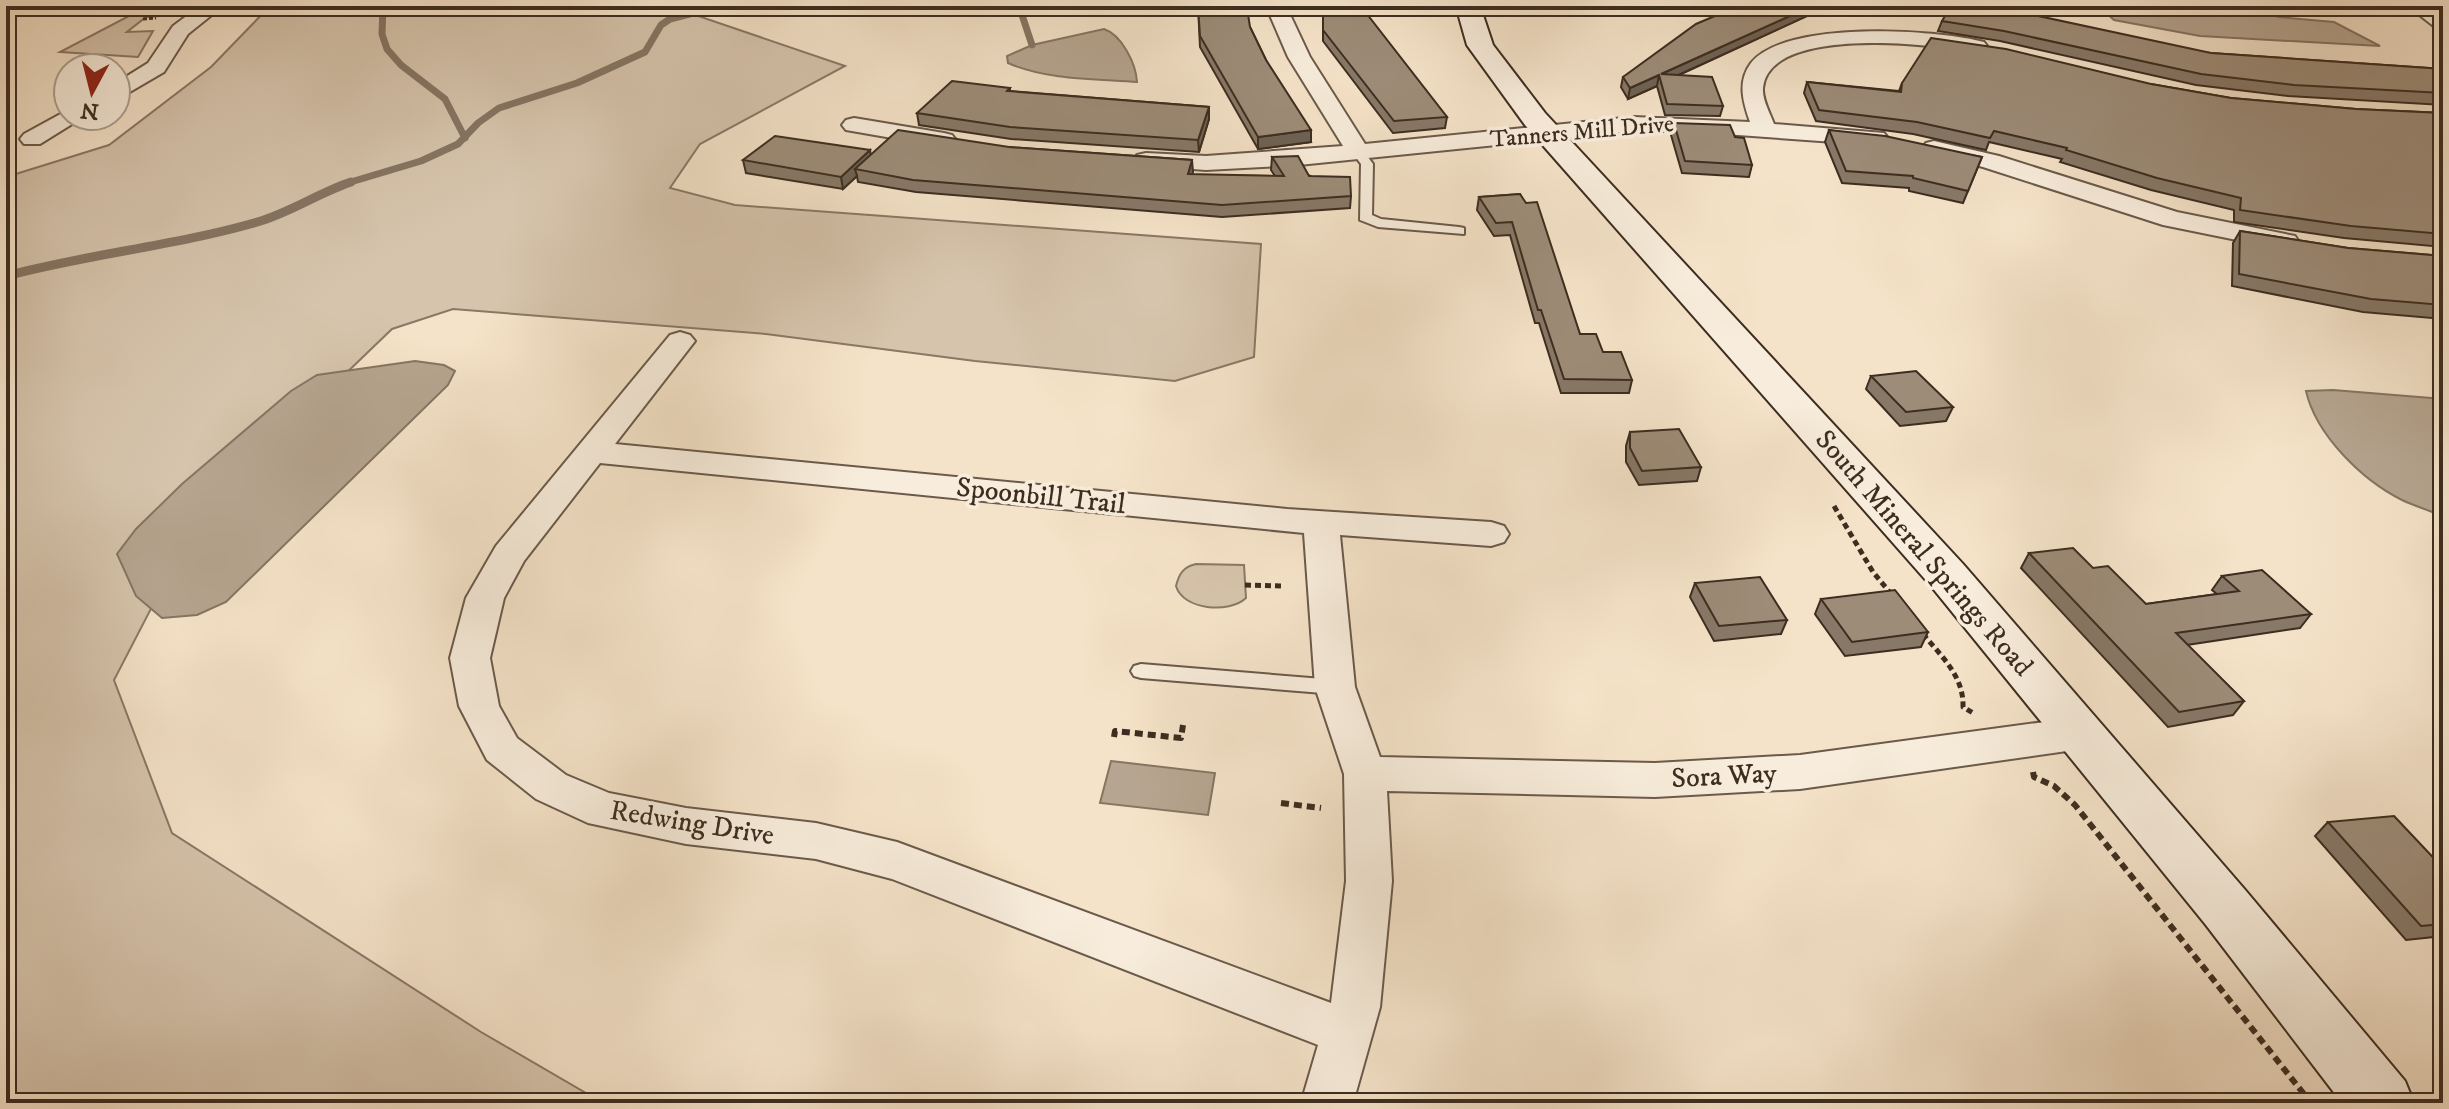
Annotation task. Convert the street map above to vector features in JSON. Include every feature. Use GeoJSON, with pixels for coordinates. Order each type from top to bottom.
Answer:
{"type":"FeatureCollection","features":[{"type":"Feature","properties":{"kind":"street"},"geometry":{"type":"LineString","coordinates":[[132,83],[156,67],[180,30],[213,6]]}},
{"type":"Feature","properties":{"kind":"street"},"geometry":{"type":"LineString","coordinates":[[1276,6],[1299,57],[1358,152]]}},
{"type":"Feature","properties":{"kind":"street","name":"South Mineral Springs Road"},"geometry":{"type":"LineString","coordinates":[[1468,6],[1480,45],[1545,132],[1933,559],[2081,733],[2382,1103]]}},
{"type":"Feature","properties":{"kind":"street"},"geometry":{"type":"LineString","coordinates":[[2418,6],[2443,24]]}},
{"type":"Feature","properties":{"kind":"street"},"geometry":{"type":"LineString","coordinates":[[1764,129],[1752,87],[1759,67],[1787,50],[1832,39],[1863,36],[1908,37],[1996,50]]}},
{"type":"Feature","properties":{"kind":"street","name":"Tanners Mill Drive"},"geometry":{"type":"LineString","coordinates":[[1117,157],[1206,163],[1358,152],[1634,124],[1764,129],[1907,143],[1990,161],[2172,219],[2226,232],[2313,246]]}},
{"type":"Feature","properties":{"kind":"street"},"geometry":{"type":"LineString","coordinates":[[854,125],[971,144]]}},
{"type":"Feature","properties":{"kind":"street"},"geometry":{"type":"LineString","coordinates":[[32,139],[52,128]]}},
{"type":"Feature","properties":{"kind":"street","name":"Redwing Drive"},"geometry":{"type":"LineString","coordinates":[[680,341],[509,555],[485,598],[470,658],[479,706],[502,749],[551,787],[603,810],[686,826],[816,841],[897,861],[1347,1033]]}},
{"type":"Feature","properties":{"kind":"street","name":"Spoonbill Trail"},"geometry":{"type":"LineString","coordinates":[[592,452],[1321,523],[1491,534]]}},
{"type":"Feature","properties":{"kind":"street"},"geometry":{"type":"LineString","coordinates":[[1321,523],[1335,687],[1365,774],[1369,881],[1355,1007],[1327,1103]]}},
{"type":"Feature","properties":{"kind":"street","name":"Sora Way"},"geometry":{"type":"LineString","coordinates":[[1365,774],[1655,780],[1698,778],[1800,772],[2081,733]]}},
{"type":"Feature","properties":{"kind":"lane"},"geometry":{"type":"LineString","coordinates":[[1358,152],[1367,164],[1365,217],[1378,223],[1459,231]]}},
{"type":"Feature","properties":{"kind":"lane"},"geometry":{"type":"LineString","coordinates":[[1141,671],[1335,687]]}},
{"type":"Feature","properties":{"kind":"path"},"geometry":{"type":"LineString","coordinates":[[143,19],[157,18]]}},
{"type":"Feature","properties":{"kind":"path"},"geometry":{"type":"LineString","coordinates":[[1832,503],[1873,572],[1893,597]]}},
{"type":"Feature","properties":{"kind":"path"},"geometry":{"type":"LineString","coordinates":[[1245,585],[1283,586]]}},
{"type":"Feature","properties":{"kind":"path"},"geometry":{"type":"LineString","coordinates":[[1922,634],[1961,683],[1965,696],[1963,707],[1978,716]]}},
{"type":"Feature","properties":{"kind":"path"},"geometry":{"type":"LineString","coordinates":[[1114,737],[1115,731],[1181,738],[1183,725]]}},
{"type":"Feature","properties":{"kind":"path"},"geometry":{"type":"LineString","coordinates":[[2032,765],[2034,777],[2054,786],[2075,805],[2311,1103]]}},
{"type":"Feature","properties":{"kind":"path"},"geometry":{"type":"LineString","coordinates":[[1281,803],[1321,808]]}},
{"type":"Feature","properties":{"kind":"shaded area"},"geometry":{"type":"Polygon","coordinates":[[[148,6],[188,6],[174,15],[146,17],[127,32],[153,31],[138,57],[132,57],[132,52],[60,52],[148,6]]]}},
{"type":"Feature","properties":{"kind":"shaded area"},"geometry":{"type":"Polygon","coordinates":[[[270,6],[496,14],[571,12],[607,6],[669,6],[845,66],[700,144],[670,188],[735,205],[1261,244],[1254,357],[1175,381],[975,361],[766,334],[453,309],[392,329],[200,514],[114,680],[172,833],[481,1032],[603,1103],[6,1103],[6,177],[109,145],[126,132],[132,132],[132,127],[211,67],[270,6]]]}},
{"type":"Feature","properties":{"kind":"shaded area"},"geometry":{"type":"Polygon","coordinates":[[[2120,6],[2244,6],[2279,17],[2334,22],[2380,46],[2200,36],[2114,20],[2106,13],[2120,6]]]}},
{"type":"Feature","properties":{"kind":"shaded area"},"geometry":{"type":"Polygon","coordinates":[[[1104,29],[1117,37],[1127,51],[1137,82],[1054,76],[1008,63],[1007,56],[1032,45],[1104,29]]]}},
{"type":"Feature","properties":{"kind":"shaded area"},"geometry":{"type":"Polygon","coordinates":[[[415,361],[444,365],[455,371],[448,385],[226,602],[197,615],[162,618],[136,596],[117,554],[136,529],[182,484],[291,391],[317,375],[415,361]]]}},
{"type":"Feature","properties":{"kind":"shaded area"},"geometry":{"type":"Polygon","coordinates":[[[2333,390],[2443,399],[2443,516],[2407,502],[2372,481],[2330,440],[2311,407],[2306,391],[2333,390]]]}},
{"type":"Feature","properties":{"kind":"shaded area"},"geometry":{"type":"Polygon","coordinates":[[[1196,564],[1244,565],[1246,598],[1218,608],[1197,605],[1188,600],[1176,586],[1182,572],[1196,564]]]}},
{"type":"Feature","properties":{"kind":"shaded area"},"geometry":{"type":"Polygon","coordinates":[[[1111,761],[1215,773],[1208,815],[1100,803],[1111,761]]]}},
{"type":"Feature","properties":{"kind":"building"},"geometry":{"type":"Polygon","coordinates":[[[1198,6],[1231,6],[1233,15],[1248,14],[1250,27],[1266,60],[1311,130],[1258,137],[1200,36],[1198,6]]]}},
{"type":"Feature","properties":{"kind":"building"},"geometry":{"type":"Polygon","coordinates":[[[1758,6],[1812,6],[1661,74],[1712,77],[1723,106],[1667,104],[1659,75],[1630,88],[1623,77],[1696,24],[1729,10],[1758,6]]]}},
{"type":"Feature","properties":{"kind":"building"},"geometry":{"type":"Polygon","coordinates":[[[1951,6],[1982,6],[2029,14],[2211,53],[2443,69],[2443,93],[2294,85],[2201,74],[2004,31],[1942,21],[1951,6]]]}},
{"type":"Feature","properties":{"kind":"building"},"geometry":{"type":"Polygon","coordinates":[[[1323,9],[1363,9],[1447,117],[1394,121],[1323,30],[1323,9]]]}},
{"type":"Feature","properties":{"kind":"building"},"geometry":{"type":"Polygon","coordinates":[[[1931,38],[2006,49],[2151,84],[2231,98],[2443,113],[2443,234],[2351,226],[2240,210],[2241,198],[2157,178],[2067,148],[1994,131],[1990,138],[1917,122],[1819,110],[1807,82],[1901,92],[1902,83],[1931,38]]]}},
{"type":"Feature","properties":{"kind":"building"},"geometry":{"type":"Polygon","coordinates":[[[952,81],[1010,88],[1007,91],[1209,107],[1198,140],[1010,127],[917,113],[952,81]]]}},
{"type":"Feature","properties":{"kind":"building"},"geometry":{"type":"Polygon","coordinates":[[[1674,123],[1730,125],[1735,137],[1744,138],[1752,165],[1685,161],[1674,123]]]}},
{"type":"Feature","properties":{"kind":"building"},"geometry":{"type":"Polygon","coordinates":[[[898,130],[1009,147],[1192,160],[1188,174],[1284,176],[1272,157],[1298,156],[1309,176],[1350,177],[1351,196],[1222,205],[913,180],[855,169],[898,130]]]}},
{"type":"Feature","properties":{"kind":"building"},"geometry":{"type":"Polygon","coordinates":[[[1829,130],[1885,136],[1982,157],[1968,191],[1913,176],[1846,171],[1829,130]]]}},
{"type":"Feature","properties":{"kind":"building"},"geometry":{"type":"Polygon","coordinates":[[[775,136],[870,150],[841,177],[743,160],[775,136]]]}},
{"type":"Feature","properties":{"kind":"building"},"geometry":{"type":"Polygon","coordinates":[[[1520,194],[1526,203],[1537,202],[1580,334],[1596,334],[1603,352],[1621,352],[1632,380],[1564,379],[1541,310],[1538,310],[1512,222],[1496,223],[1479,197],[1520,194]]]}},
{"type":"Feature","properties":{"kind":"building"},"geometry":{"type":"Polygon","coordinates":[[[2240,231],[2348,248],[2443,256],[2443,305],[2371,299],[2239,274],[2240,231]]]}},
{"type":"Feature","properties":{"kind":"building"},"geometry":{"type":"Polygon","coordinates":[[[1916,371],[1953,407],[1906,412],[1871,376],[1916,371]]]}},
{"type":"Feature","properties":{"kind":"building"},"geometry":{"type":"Polygon","coordinates":[[[1679,429],[1701,467],[1642,471],[1630,448],[1630,432],[1679,429]]]}},
{"type":"Feature","properties":{"kind":"building"},"geometry":{"type":"Polygon","coordinates":[[[2073,548],[2093,568],[2108,566],[2146,604],[2239,591],[2222,576],[2262,570],[2311,614],[2176,633],[2244,701],[2179,712],[2029,553],[2073,548]]]}},
{"type":"Feature","properties":{"kind":"building"},"geometry":{"type":"Polygon","coordinates":[[[1760,577],[1787,620],[1719,626],[1695,583],[1760,577]]]}},
{"type":"Feature","properties":{"kind":"building"},"geometry":{"type":"Polygon","coordinates":[[[1895,590],[1928,632],[1852,642],[1821,599],[1895,590]]]}},
{"type":"Feature","properties":{"kind":"building"},"geometry":{"type":"Polygon","coordinates":[[[2394,816],[2443,868],[2443,924],[2421,926],[2328,822],[2394,816]]]}},
{"type":"Feature","properties":{"kind":"waterway"},"geometry":{"type":"LineString","coordinates":[[383,6],[382,34],[387,49],[401,65],[445,99],[465,137]]}},
{"type":"Feature","properties":{"kind":"waterway"},"geometry":{"type":"LineString","coordinates":[[465,137],[499,108],[577,83],[645,52],[661,25],[670,19],[720,6]]}},
{"type":"Feature","properties":{"kind":"waterway"},"geometry":{"type":"LineString","coordinates":[[1010,6],[1020,9],[1032,45]]}},
{"type":"Feature","properties":{"kind":"waterway"},"geometry":{"type":"LineString","coordinates":[[344,184],[421,161],[458,144],[465,137]]}},
{"type":"Feature","properties":{"kind":"waterway"},"geometry":{"type":"LineString","coordinates":[[6,276],[254,223],[351,182]]}}]}
